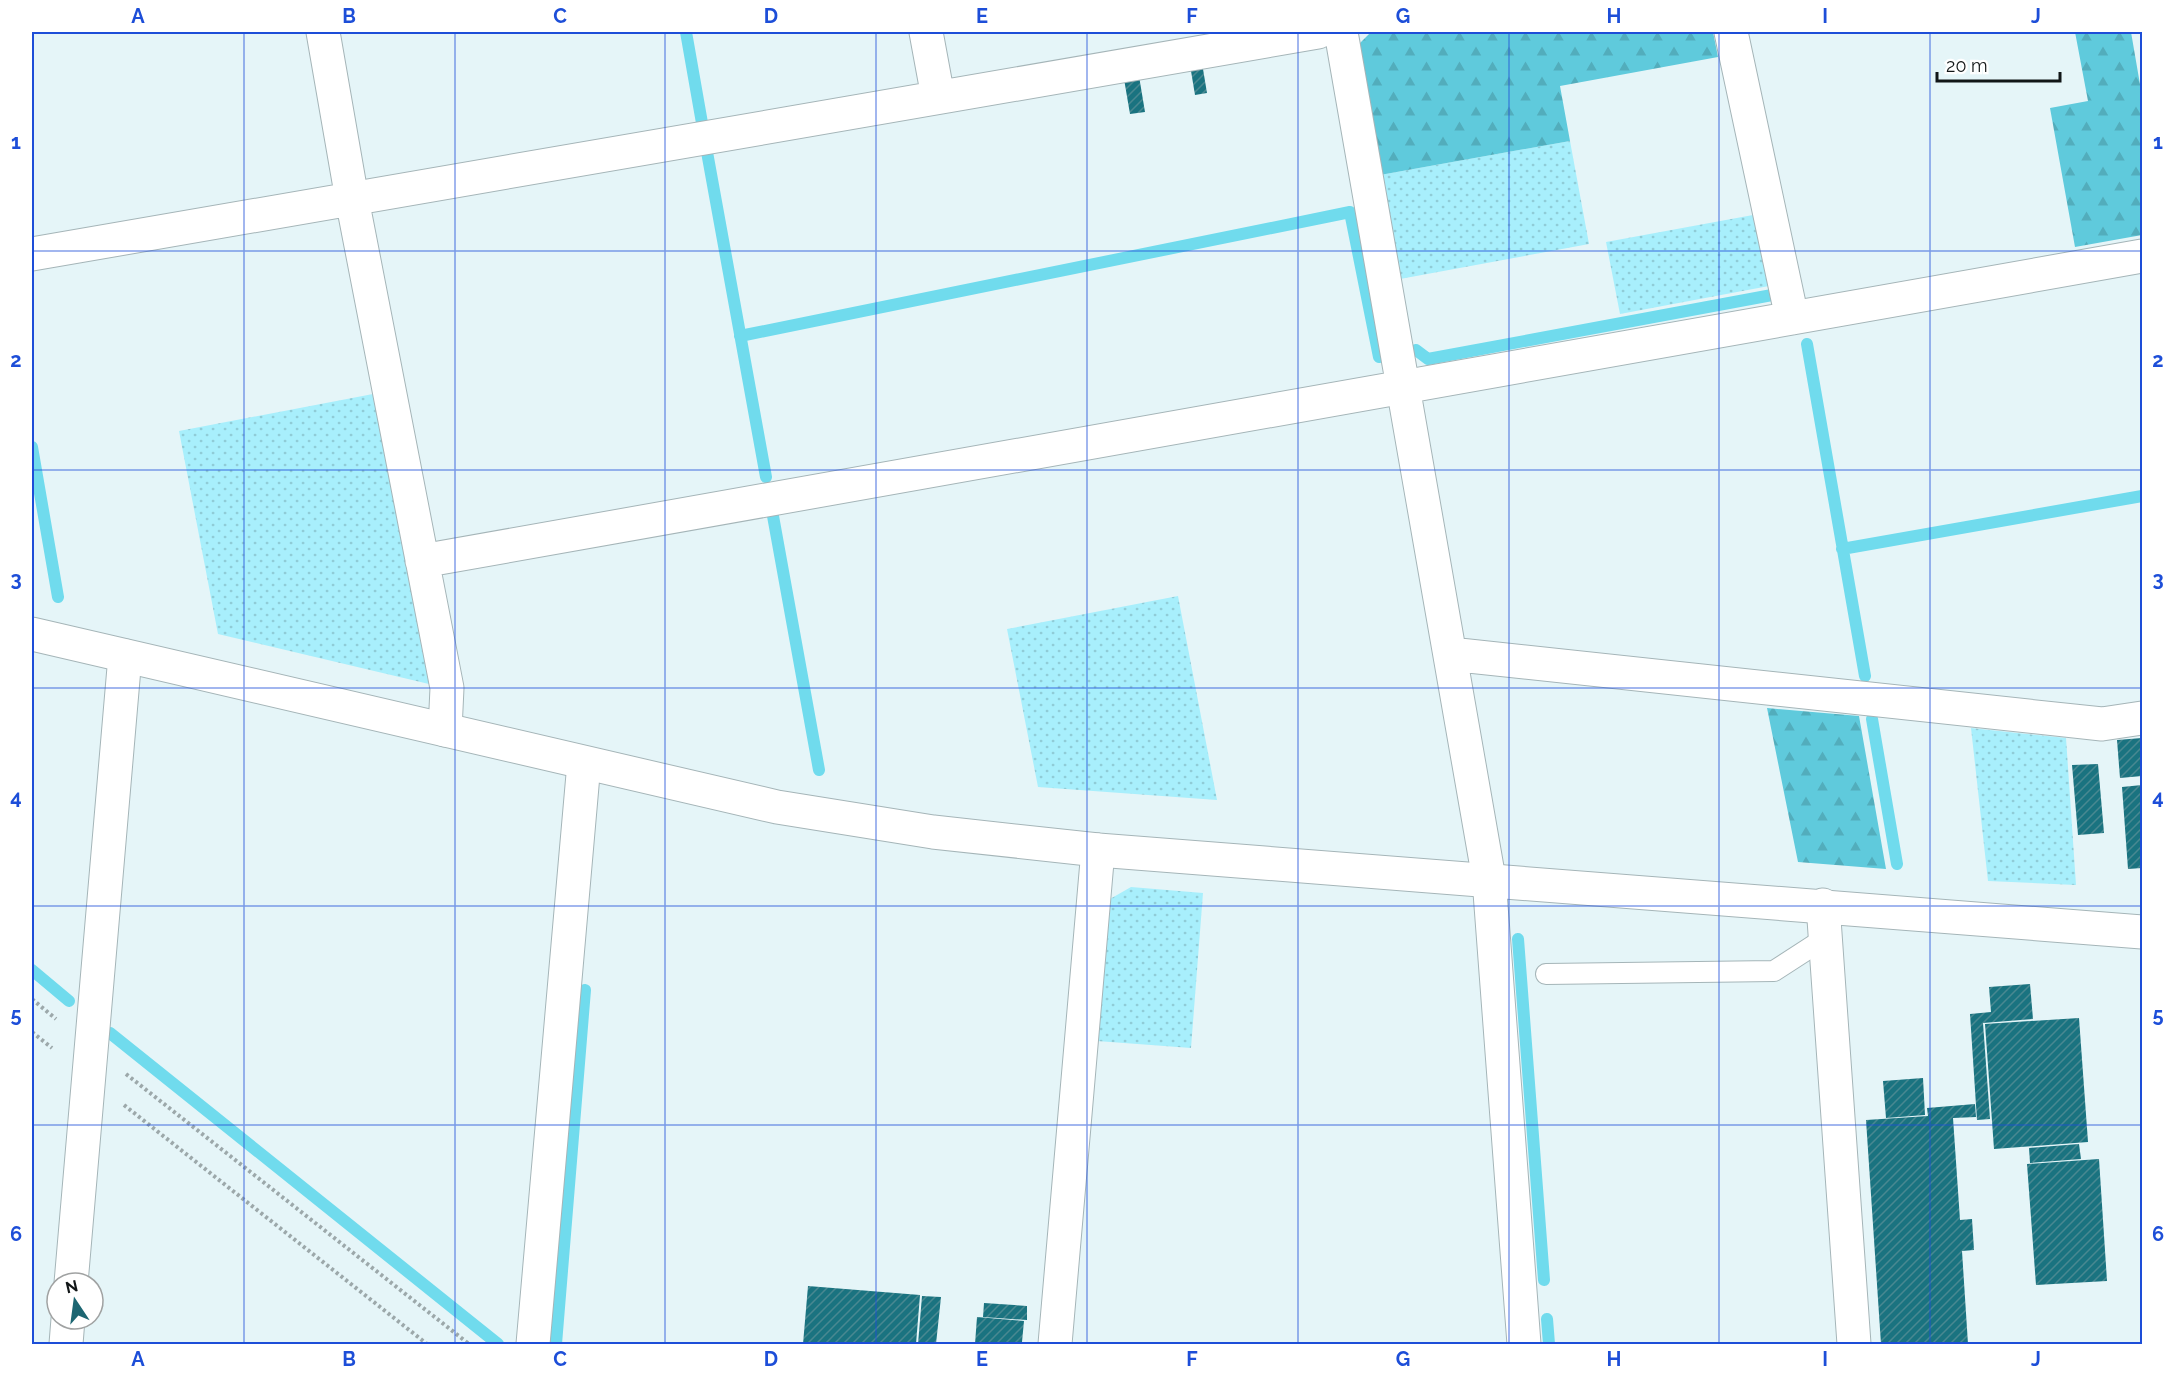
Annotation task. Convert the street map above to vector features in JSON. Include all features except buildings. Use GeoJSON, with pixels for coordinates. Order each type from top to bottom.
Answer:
{"type":"FeatureCollection","features":[{"type":"Feature","properties":{"kind":"street"},"geometry":{"type":"LineString","coordinates":[[323,32],[352,199],[447,688],[446,730]]}},
{"type":"Feature","properties":{"kind":"street"},"geometry":{"type":"LineString","coordinates":[[926,32],[938,97]]}},
{"type":"Feature","properties":{"kind":"street"},"geometry":{"type":"LineString","coordinates":[[32,254],[1318,32]]}},
{"type":"Feature","properties":{"kind":"street"},"geometry":{"type":"LineString","coordinates":[[1341,32],[1489,879],[1524,1344]]}},
{"type":"Feature","properties":{"kind":"street"},"geometry":{"type":"LineString","coordinates":[[1731,32],[1792,318]]}},
{"type":"Feature","properties":{"kind":"street"},"geometry":{"type":"LineString","coordinates":[[423,561],[2142,256]]}},
{"type":"Feature","properties":{"kind":"street"},"geometry":{"type":"LineString","coordinates":[[32,634],[777,807],[933,832],[1098,850],[1823,905],[2142,932]]}},
{"type":"Feature","properties":{"kind":"street"},"geometry":{"type":"LineString","coordinates":[[1450,654],[2102,724],[2142,718]]}},
{"type":"Feature","properties":{"kind":"street"},"geometry":{"type":"LineString","coordinates":[[72,1271],[125,656]]}},
{"type":"Feature","properties":{"kind":"street"},"geometry":{"type":"LineString","coordinates":[[533,1344],[584,763]]}},
{"type":"Feature","properties":{"kind":"street"},"geometry":{"type":"LineString","coordinates":[[1055,1344],[1098,850]]}},
{"type":"Feature","properties":{"kind":"street"},"geometry":{"type":"LineString","coordinates":[[1823,905],[1854,1344]]}},
{"type":"Feature","properties":{"kind":"lane"},"geometry":{"type":"LineString","coordinates":[[1546,974],[1774,971],[1825,938]]}},
{"type":"Feature","properties":{"kind":"path"},"geometry":{"type":"LineString","coordinates":[[32,999],[90,1062],[427,1344]]}},
{"type":"Feature","properties":{"kind":"path"},"geometry":{"type":"LineString","coordinates":[[32,1032],[90,1062],[469,1344]]}},
{"type":"Feature","properties":{"kind":"shaded area"},"geometry":{"type":"Polygon","coordinates":[[[1570,141],[1589,244],[1400,279],[1380,175],[1570,141]]]}},
{"type":"Feature","properties":{"kind":"shaded area"},"geometry":{"type":"Polygon","coordinates":[[[1753,215],[1769,286],[1620,314],[1606,242],[1753,215]]]}},
{"type":"Feature","properties":{"kind":"shaded area"},"geometry":{"type":"Polygon","coordinates":[[[373,394],[429,684],[218,634],[179,431],[373,394]]]}},
{"type":"Feature","properties":{"kind":"shaded area"},"geometry":{"type":"Polygon","coordinates":[[[1178,596],[1217,800],[1038,787],[1007,629],[1178,596]]]}},
{"type":"Feature","properties":{"kind":"shaded area"},"geometry":{"type":"Polygon","coordinates":[[[1971,728],[2066,738],[2076,885],[1988,881],[1971,728]]]}},
{"type":"Feature","properties":{"kind":"shaded area"},"geometry":{"type":"Polygon","coordinates":[[[1131,887],[1203,893],[1191,1048],[1097,1041],[1110,899],[1131,887]]]}},
{"type":"Feature","properties":{"kind":"green space"},"geometry":{"type":"Polygon","coordinates":[[[1371,32],[1713,32],[1718,57],[1560,86],[1570,141],[1380,175],[1357,46],[1371,32]]]}},
{"type":"Feature","properties":{"kind":"green space"},"geometry":{"type":"Polygon","coordinates":[[[2075,32],[2131,32],[2142,96],[2142,235],[2075,247],[2050,108],[2088,101],[2075,32]]]}},
{"type":"Feature","properties":{"kind":"green space"},"geometry":{"type":"Polygon","coordinates":[[[1767,708],[1859,716],[1886,869],[1798,862],[1767,708]]]}},
{"type":"Feature","properties":{"kind":"waterway"},"geometry":{"type":"LineString","coordinates":[[686,32],[702,123]]}},
{"type":"Feature","properties":{"kind":"waterway"},"geometry":{"type":"LineString","coordinates":[[707,152],[766,477]]}},
{"type":"Feature","properties":{"kind":"waterway"},"geometry":{"type":"LineString","coordinates":[[740,336],[1350,212],[1379,357]]}},
{"type":"Feature","properties":{"kind":"waterway"},"geometry":{"type":"LineString","coordinates":[[1416,350],[1428,359],[1772,295]]}},
{"type":"Feature","properties":{"kind":"waterway"},"geometry":{"type":"LineString","coordinates":[[1807,344],[1865,676]]}},
{"type":"Feature","properties":{"kind":"waterway"},"geometry":{"type":"LineString","coordinates":[[32,447],[58,597]]}},
{"type":"Feature","properties":{"kind":"waterway"},"geometry":{"type":"LineString","coordinates":[[1842,549],[2142,496]]}},
{"type":"Feature","properties":{"kind":"waterway"},"geometry":{"type":"LineString","coordinates":[[773,516],[819,770]]}},
{"type":"Feature","properties":{"kind":"waterway"},"geometry":{"type":"LineString","coordinates":[[1872,719],[1897,864]]}},
{"type":"Feature","properties":{"kind":"waterway"},"geometry":{"type":"LineString","coordinates":[[1518,939],[1544,1280]]}},
{"type":"Feature","properties":{"kind":"waterway"},"geometry":{"type":"LineString","coordinates":[[32,970],[69,1001]]}},
{"type":"Feature","properties":{"kind":"waterway"},"geometry":{"type":"LineString","coordinates":[[556,1344],[585,990]]}},
{"type":"Feature","properties":{"kind":"waterway"},"geometry":{"type":"LineString","coordinates":[[110,1033],[498,1344]]}},
{"type":"Feature","properties":{"kind":"waterway"},"geometry":{"type":"LineString","coordinates":[[1547,1319],[1549,1344]]}}]}
